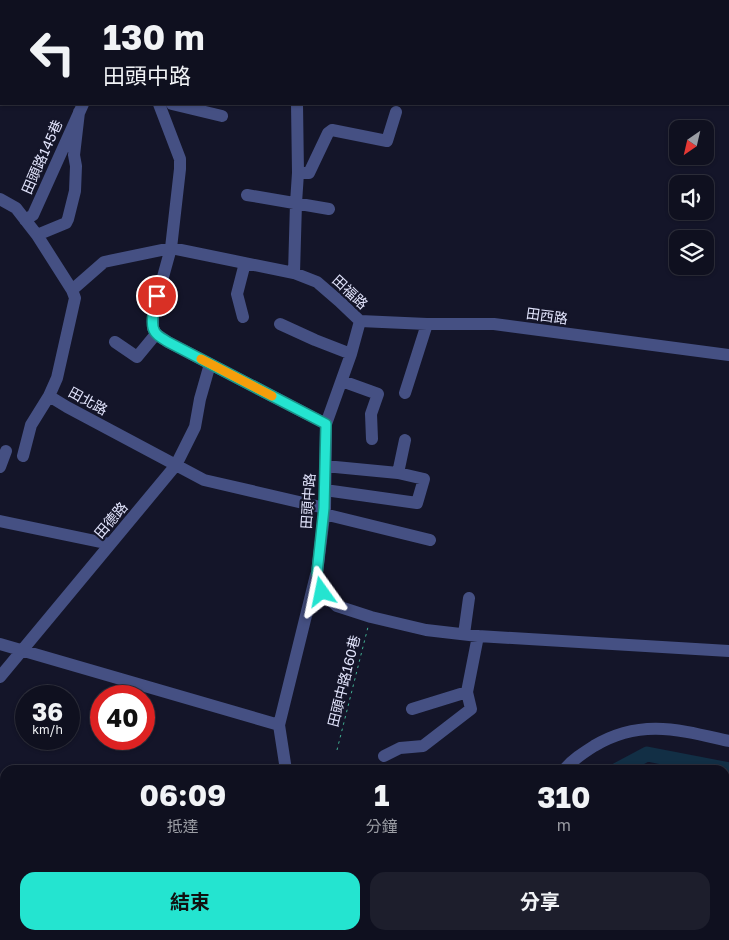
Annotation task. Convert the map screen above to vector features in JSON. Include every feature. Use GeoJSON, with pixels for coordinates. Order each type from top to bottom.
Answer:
{"type":"FeatureCollection","features":[{"type":"Feature","properties":{"kind":"street"},"geometry":{"type":"LineString","coordinates":[[159,105],[180,159],[180,169],[171,248],[153,313],[153,328],[156,334],[326,424]]}},
{"type":"Feature","properties":{"kind":"street"},"geometry":{"type":"LineString","coordinates":[[176,105],[222,116]]}},
{"type":"Feature","properties":{"kind":"street"},"geometry":{"type":"LineString","coordinates":[[0,199],[16,208],[37,235],[72,290],[104,262],[171,248],[294,272],[298,173],[297,105]]}},
{"type":"Feature","properties":{"kind":"street"},"geometry":{"type":"LineString","coordinates":[[37,235],[66,223],[68,219],[75,191],[76,166],[74,155],[81,108]]}},
{"type":"Feature","properties":{"kind":"street","name":"田頭路145巷"},"geometry":{"type":"LineString","coordinates":[[25,220],[33,215],[81,108]]}},
{"type":"Feature","properties":{"kind":"street"},"geometry":{"type":"LineString","coordinates":[[298,173],[309,173],[328,133],[332,130],[387,141],[396,112]]}},
{"type":"Feature","properties":{"kind":"street"},"geometry":{"type":"LineString","coordinates":[[247,195],[330,209]]}},
{"type":"Feature","properties":{"kind":"street"},"geometry":{"type":"LineString","coordinates":[[243,316],[236,294],[245,263]]}},
{"type":"Feature","properties":{"kind":"street","name":"田福路"},"geometry":{"type":"LineString","coordinates":[[294,272],[317,282],[360,321],[352,354],[326,424]]}},
{"type":"Feature","properties":{"kind":"street","name":"田北路"},"geometry":{"type":"LineString","coordinates":[[72,290],[75,298],[57,378],[49,396],[67,408],[204,480],[430,540]]}},
{"type":"Feature","properties":{"kind":"street","name":"田西路"},"geometry":{"type":"LineString","coordinates":[[360,321],[494,324],[729,355]]}},
{"type":"Feature","properties":{"kind":"street"},"geometry":{"type":"LineString","coordinates":[[280,324],[352,354]]}},
{"type":"Feature","properties":{"kind":"street"},"geometry":{"type":"LineString","coordinates":[[406,393],[427,324]]}},
{"type":"Feature","properties":{"kind":"street"},"geometry":{"type":"LineString","coordinates":[[115,342],[137,357],[156,334]]}},
{"type":"Feature","properties":{"kind":"street","name":"田德路"},"geometry":{"type":"LineString","coordinates":[[0,677],[176,465],[195,426],[210,364]]}},
{"type":"Feature","properties":{"kind":"street"},"geometry":{"type":"LineString","coordinates":[[342,380],[378,394],[371,414],[372,439]]}},
{"type":"Feature","properties":{"kind":"street"},"geometry":{"type":"LineString","coordinates":[[24,456],[30,425],[49,396]]}},
{"type":"Feature","properties":{"kind":"street","name":"田頭中路"},"geometry":{"type":"LineString","coordinates":[[326,424],[324,511],[317,573],[322,592],[337,606],[371,617],[426,630],[478,636],[729,651]]}},
{"type":"Feature","properties":{"kind":"street"},"geometry":{"type":"LineString","coordinates":[[398,474],[405,440]]}},
{"type":"Feature","properties":{"kind":"street"},"geometry":{"type":"LineString","coordinates":[[0,467],[6,451]]}},
{"type":"Feature","properties":{"kind":"street"},"geometry":{"type":"LineString","coordinates":[[325,466],[398,474],[424,479],[417,503],[325,490]]}},
{"type":"Feature","properties":{"kind":"street"},"geometry":{"type":"LineString","coordinates":[[0,521],[110,544]]}},
{"type":"Feature","properties":{"kind":"street"},"geometry":{"type":"LineString","coordinates":[[285,765],[279,725],[317,573]]}},
{"type":"Feature","properties":{"kind":"street"},"geometry":{"type":"LineString","coordinates":[[464,634],[469,598]]}},
{"type":"Feature","properties":{"kind":"street"},"geometry":{"type":"LineString","coordinates":[[384,756],[400,748],[423,746],[471,709],[467,692],[478,636]]}},
{"type":"Feature","properties":{"kind":"street"},"geometry":{"type":"LineString","coordinates":[[0,644],[279,725]]}},
{"type":"Feature","properties":{"kind":"street"},"geometry":{"type":"LineString","coordinates":[[412,709],[467,692]]}},
{"type":"Feature","properties":{"kind":"street"},"geometry":{"type":"LineString","coordinates":[[568,765],[585,752],[623,732],[668,729],[729,741]]}},
{"type":"Feature","properties":{"kind":"path","name":"田頭中路160巷"},"geometry":{"type":"LineString","coordinates":[[337,750],[371,617]]}},
{"type":"Feature","properties":{"kind":"waterway"},"geometry":{"type":"LineString","coordinates":[[626,765],[647,754],[703,765]]}},
{"type":"Feature","properties":{"kind":"slow traffic"},"geometry":{"type":"LineString","coordinates":[[201,359],[272,396]]}},
{"type":"Feature","properties":{"kind":"route"},"geometry":{"type":"LineString","coordinates":[[157,296],[153,313],[153,328],[156,334],[326,424],[324,508],[317,573],[322,592]]}}]}
